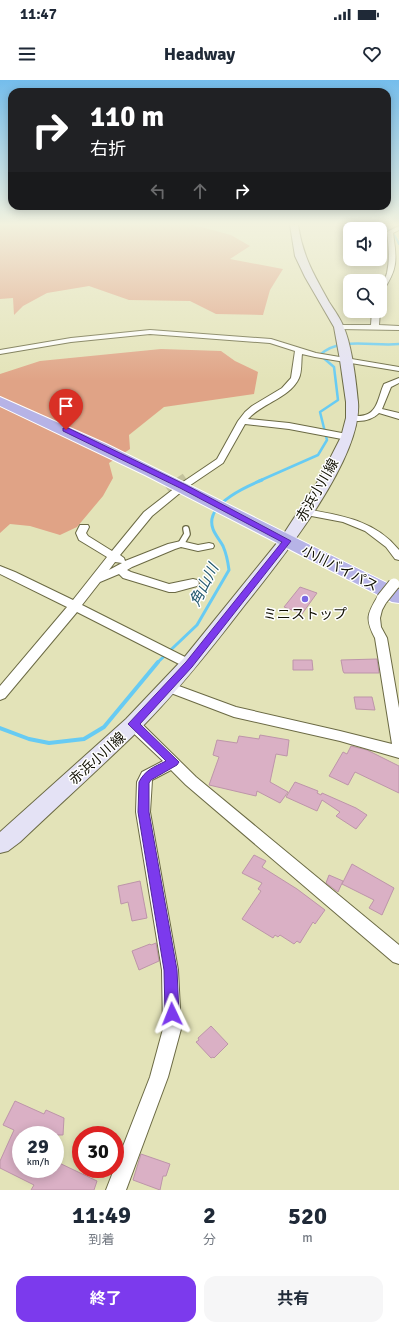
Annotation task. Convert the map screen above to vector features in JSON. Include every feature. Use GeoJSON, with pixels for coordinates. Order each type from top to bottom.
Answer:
{"type":"FeatureCollection","features":[{"type":"Feature","properties":{"kind":"highway","name":"小川バイパス"},"geometry":{"type":"LineString","coordinates":[[0,401],[79,436],[179,484],[287,541],[394,589]]}},
{"type":"Feature","properties":{"kind":"main road","name":"赤浜小川線"},"geometry":{"type":"LineString","coordinates":[[0,844],[13,835],[133,724],[168,687],[183,661],[287,541],[327,478],[346,437],[352,418],[352,402],[346,360],[339,327],[310,277]]}},
{"type":"Feature","properties":{"kind":"street"},"geometry":{"type":"LineString","coordinates":[[375,327],[376,318]]}},
{"type":"Feature","properties":{"kind":"street"},"geometry":{"type":"LineString","coordinates":[[339,327],[399,328]]}},
{"type":"Feature","properties":{"kind":"street"},"geometry":{"type":"LineString","coordinates":[[0,352],[71,340],[150,332],[254,339],[280,343],[315,355],[399,368]]}},
{"type":"Feature","properties":{"kind":"street"},"geometry":{"type":"LineString","coordinates":[[148,514],[148,507],[151,503],[213,462],[220,461],[242,422],[255,408],[285,390],[295,378],[299,350]]}},
{"type":"Feature","properties":{"kind":"street"},"geometry":{"type":"LineString","coordinates":[[352,418],[368,417],[376,410],[385,396],[387,386],[399,380]]}},
{"type":"Feature","properties":{"kind":"street"},"geometry":{"type":"LineString","coordinates":[[376,410],[399,416]]}},
{"type":"Feature","properties":{"kind":"street"},"geometry":{"type":"LineString","coordinates":[[242,422],[283,425],[346,437]]}},
{"type":"Feature","properties":{"kind":"street"},"geometry":{"type":"LineString","coordinates":[[0,695],[76,606],[148,514],[179,484]]}},
{"type":"Feature","properties":{"kind":"street"},"geometry":{"type":"LineString","coordinates":[[305,512],[352,520],[362,524],[381,535],[399,557]]}},
{"type":"Feature","properties":{"kind":"street"},"geometry":{"type":"LineString","coordinates":[[84,527],[81,533],[83,538],[114,556],[124,567],[127,575],[169,588],[192,583]]}},
{"type":"Feature","properties":{"kind":"street"},"geometry":{"type":"LineString","coordinates":[[96,579],[160,551],[181,544],[198,548],[209,546]]}},
{"type":"Feature","properties":{"kind":"street"},"geometry":{"type":"LineString","coordinates":[[0,570],[7,572],[32,586],[45,590],[183,661]]}},
{"type":"Feature","properties":{"kind":"street"},"geometry":{"type":"LineString","coordinates":[[394,589],[373,616],[373,624],[381,638],[399,748]]}},
{"type":"Feature","properties":{"kind":"street"},"geometry":{"type":"LineString","coordinates":[[168,687],[234,712],[340,736],[399,752]]}},
{"type":"Feature","properties":{"kind":"street"},"geometry":{"type":"LineString","coordinates":[[133,724],[174,762],[191,781],[399,956]]}},
{"type":"Feature","properties":{"kind":"street"},"geometry":{"type":"LineString","coordinates":[[116,1190],[159,1077],[172,1029],[170,970],[143,812],[144,782],[147,776],[174,762]]}},
{"type":"Feature","properties":{"kind":"lane"},"geometry":{"type":"LineString","coordinates":[[181,544],[187,534],[186,528]]}},
{"type":"Feature","properties":{"kind":"shaded area"},"geometry":{"type":"Polygon","coordinates":[[[0,277],[278,277],[270,290],[263,315],[216,314],[190,301],[129,300],[89,286],[47,293],[23,306],[14,315],[13,298],[0,299],[0,277]]]}},
{"type":"Feature","properties":{"kind":"shaded area"},"geometry":{"type":"Polygon","coordinates":[[[161,349],[221,351],[235,361],[258,372],[254,394],[164,407],[129,435],[130,449],[109,463],[113,478],[103,496],[77,527],[60,535],[30,526],[10,524],[0,533],[0,374],[40,361],[161,349]]]}},
{"type":"Feature","properties":{"kind":"building"},"geometry":{"type":"Polygon","coordinates":[[[300,587],[317,593],[302,614],[284,607],[300,587]]]}},
{"type":"Feature","properties":{"kind":"building"},"geometry":{"type":"Polygon","coordinates":[[[377,659],[379,673],[344,673],[343,671],[341,660],[377,659]]]}},
{"type":"Feature","properties":{"kind":"building"},"geometry":{"type":"Polygon","coordinates":[[[293,660],[312,660],[313,670],[293,670],[293,660]]]}},
{"type":"Feature","properties":{"kind":"building"},"geometry":{"type":"Polygon","coordinates":[[[354,697],[372,697],[375,710],[356,709],[354,697]]]}},
{"type":"Feature","properties":{"kind":"building"},"geometry":{"type":"Polygon","coordinates":[[[260,735],[289,740],[287,756],[276,754],[270,782],[288,792],[280,803],[257,791],[256,796],[209,785],[219,757],[213,755],[217,740],[237,743],[239,736],[259,739],[260,735]]]}},
{"type":"Feature","properties":{"kind":"building"},"geometry":{"type":"Polygon","coordinates":[[[351,746],[367,750],[399,766],[399,793],[355,772],[348,785],[329,776],[343,752],[347,754],[351,746]]]}},
{"type":"Feature","properties":{"kind":"building"},"geometry":{"type":"Polygon","coordinates":[[[295,782],[318,791],[317,793],[321,795],[322,793],[356,808],[367,815],[356,829],[336,816],[340,812],[322,800],[317,811],[286,797],[295,782]]]}},
{"type":"Feature","properties":{"kind":"building"},"geometry":{"type":"Polygon","coordinates":[[[254,855],[266,861],[262,867],[297,889],[325,910],[315,924],[313,922],[300,943],[297,941],[294,944],[280,935],[278,937],[275,935],[273,938],[242,919],[261,891],[258,889],[262,883],[242,873],[254,855]]]}},
{"type":"Feature","properties":{"kind":"building"},"geometry":{"type":"Polygon","coordinates":[[[352,864],[394,888],[382,915],[369,908],[374,900],[342,884],[352,864]]]}},
{"type":"Feature","properties":{"kind":"building"},"geometry":{"type":"Polygon","coordinates":[[[329,875],[343,881],[338,892],[326,883],[329,875]]]}},
{"type":"Feature","properties":{"kind":"building"},"geometry":{"type":"Polygon","coordinates":[[[140,881],[147,918],[132,921],[128,902],[121,904],[118,886],[140,881]]]}},
{"type":"Feature","properties":{"kind":"building"},"geometry":{"type":"Polygon","coordinates":[[[156,943],[159,961],[139,970],[132,951],[156,943]]]}},
{"type":"Feature","properties":{"kind":"building"},"geometry":{"type":"Polygon","coordinates":[[[211,1026],[228,1044],[214,1058],[211,1058],[196,1042],[199,1040],[198,1038],[211,1026]]]}},
{"type":"Feature","properties":{"kind":"building"},"geometry":{"type":"Polygon","coordinates":[[[15,1101],[44,1114],[46,1110],[64,1118],[64,1126],[12,1126],[12,1129],[3,1125],[15,1101]]]}},
{"type":"Feature","properties":{"kind":"building"},"geometry":{"type":"Polygon","coordinates":[[[12,1134],[12,1174],[0,1168],[0,1161],[12,1134]]]}},
{"type":"Feature","properties":{"kind":"building"},"geometry":{"type":"Polygon","coordinates":[[[141,1154],[170,1164],[166,1176],[163,1176],[160,1190],[133,1180],[141,1154]]]}},
{"type":"Feature","properties":{"kind":"building"},"geometry":{"type":"Polygon","coordinates":[[[64,1165],[72,1169],[72,1178],[91,1178],[97,1181],[94,1190],[31,1190],[34,1185],[20,1178],[64,1178],[64,1165]]]}},
{"type":"Feature","properties":{"kind":"waterway","name":"角山川"},"geometry":{"type":"LineString","coordinates":[[259,481],[318,455],[327,440],[320,412],[338,400],[334,367],[320,355],[328,349],[347,344],[399,344]]}},
{"type":"Feature","properties":{"kind":"waterway","name":"角山川"},"geometry":{"type":"LineString","coordinates":[[158,662],[197,625],[229,570],[224,549],[213,529],[212,520],[214,512],[228,498],[246,487],[262,480]]}},
{"type":"Feature","properties":{"kind":"waterway","name":"角山川"},"geometry":{"type":"LineString","coordinates":[[0,728],[29,739],[49,743],[84,739],[104,727],[158,662]]}},
{"type":"Feature","properties":{"kind":"tunnel"},"geometry":{"type":"LineString","coordinates":[[179,481],[185,477]]}},
{"type":"Feature","properties":{"kind":"tunnel"},"geometry":{"type":"LineString","coordinates":[[167,489],[180,480]]}},
{"type":"Feature","properties":{"kind":"place","name":"ミニストップ"},"geometry":{"type":"Point","coordinates":[305,599]}},
{"type":"Feature","properties":{"kind":"route"},"geometry":{"type":"LineString","coordinates":[[66,430],[183,486],[287,541],[189,664],[133,724],[174,762],[147,776],[144,782],[143,812],[170,970],[172,1014]]}}]}
